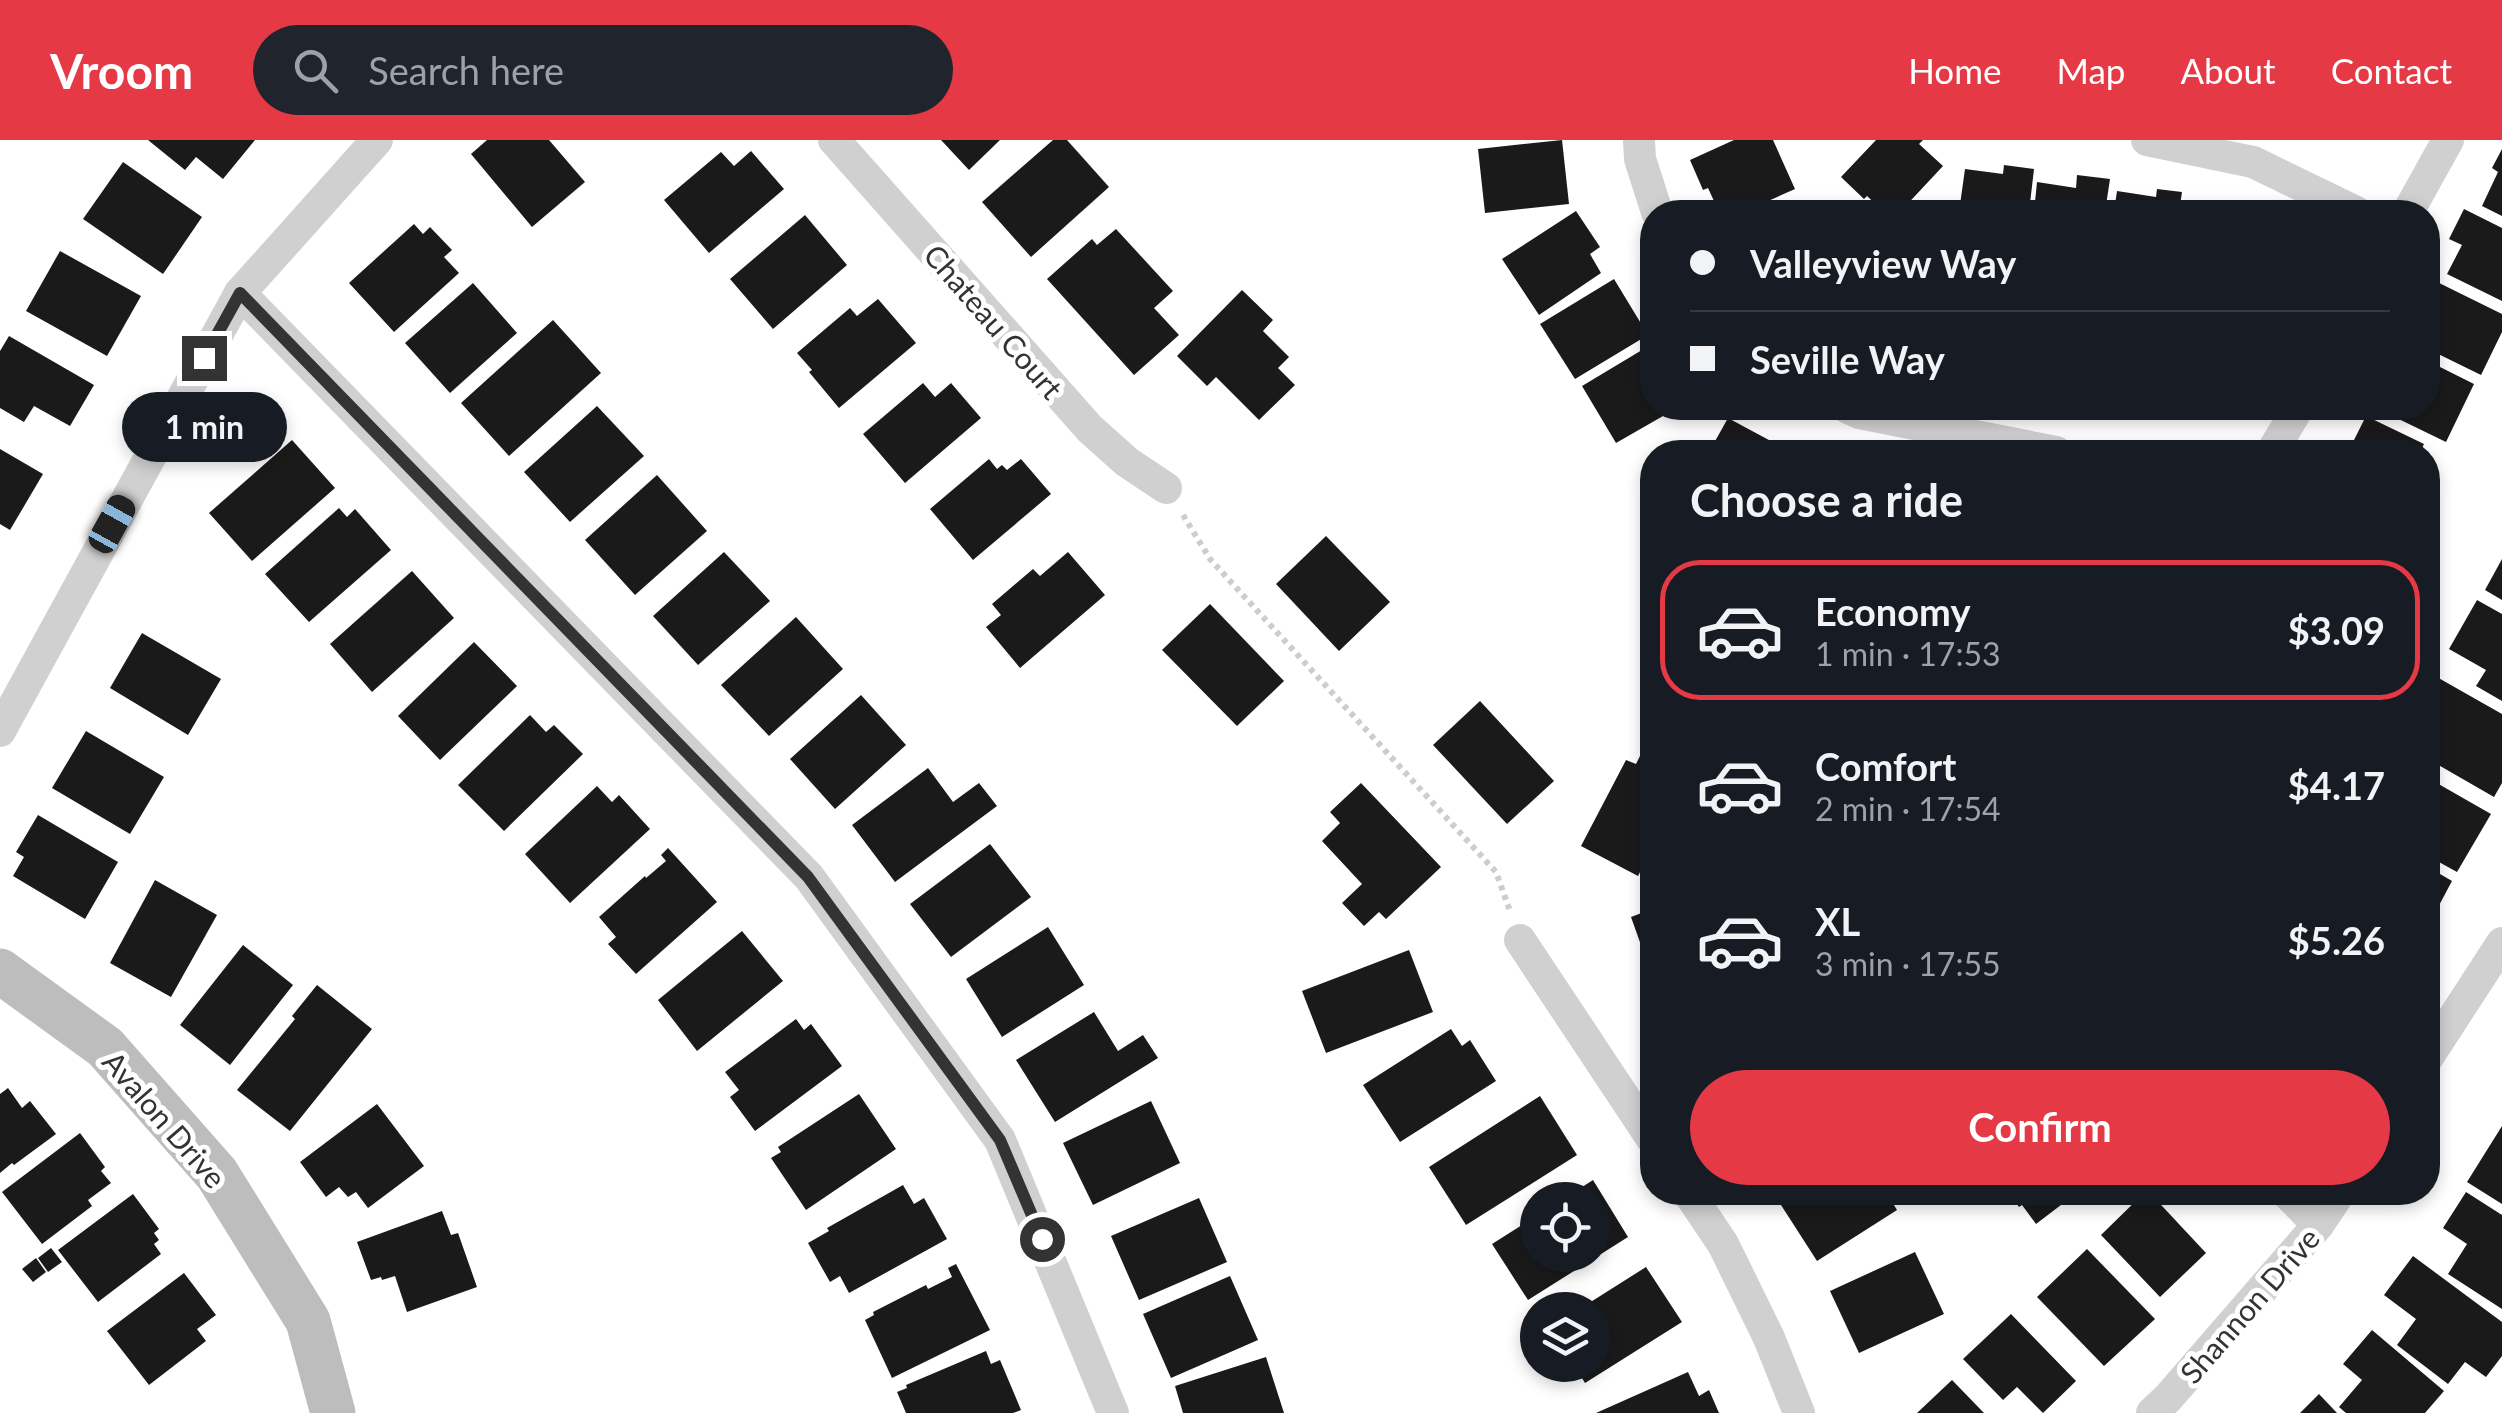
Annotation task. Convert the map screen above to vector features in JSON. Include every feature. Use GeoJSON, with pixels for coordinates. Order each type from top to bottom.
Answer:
{"type":"FeatureCollection","features":[{"type":"Feature","properties":{"kind":"street"},"geometry":{"type":"LineString","coordinates":[[0,732],[240,293],[376,140]]}},
{"type":"Feature","properties":{"kind":"street","name":"Chateau Court"},"geometry":{"type":"LineString","coordinates":[[834,140],[1090,429],[1127,462],[1166,488]]}},
{"type":"Feature","properties":{"kind":"street"},"geometry":{"type":"LineString","coordinates":[[1639,140],[1640,160],[1652,200]]}},
{"type":"Feature","properties":{"kind":"street"},"geometry":{"type":"LineString","coordinates":[[2147,140],[2252,162],[2331,200]]}},
{"type":"Feature","properties":{"kind":"street"},"geometry":{"type":"LineString","coordinates":[[2415,200],[2448,140]]}},
{"type":"Feature","properties":{"kind":"street"},"geometry":{"type":"LineString","coordinates":[[240,293],[808,877],[1000,1140],[1113,1413]]}},
{"type":"Feature","properties":{"kind":"street"},"geometry":{"type":"LineString","coordinates":[[1894,420],[1995,440]]}},
{"type":"Feature","properties":{"kind":"street"},"geometry":{"type":"LineString","coordinates":[[1520,940],[1640,1121]]}},
{"type":"Feature","properties":{"kind":"street"},"geometry":{"type":"LineString","coordinates":[[2440,1039],[2502,943]]}},
{"type":"Feature","properties":{"kind":"street","name":"Avalon Drive"},"geometry":{"type":"LineString","coordinates":[[0,971],[105,1048],[217,1174],[308,1320],[333,1413]]}},
{"type":"Feature","properties":{"kind":"street"},"geometry":{"type":"LineString","coordinates":[[1697,1205],[1723,1244],[1769,1338],[1799,1413]]}},
{"type":"Feature","properties":{"kind":"street"},"geometry":{"type":"LineString","coordinates":[[2299,1205],[2318,1225]]}},
{"type":"Feature","properties":{"kind":"street","name":"Shannon Drive"},"geometry":{"type":"LineString","coordinates":[[2152,1413],[2331,1205]]}},
{"type":"Feature","properties":{"kind":"path"},"geometry":{"type":"LineString","coordinates":[[1166,488],[1210,559],[1496,872],[1520,940]]}},
{"type":"Feature","properties":{"kind":"building"},"geometry":{"type":"Polygon","coordinates":[[[148,140],[255,140],[223,179],[196,157],[185,170],[148,140]]]}},
{"type":"Feature","properties":{"kind":"building"},"geometry":{"type":"Polygon","coordinates":[[[487,140],[549,140],[585,182],[532,227],[471,154],[487,140]]]}},
{"type":"Feature","properties":{"kind":"building"},"geometry":{"type":"Polygon","coordinates":[[[941,140],[1000,140],[969,170],[941,140]]]}},
{"type":"Feature","properties":{"kind":"building"},"geometry":{"type":"Polygon","coordinates":[[[1053,140],[1067,140],[1109,187],[1031,257],[982,202],[1053,140]]]}},
{"type":"Feature","properties":{"kind":"building"},"geometry":{"type":"Polygon","coordinates":[[[1562,140],[1569,204],[1485,213],[1478,149],[1562,140]]]}},
{"type":"Feature","properties":{"kind":"building"},"geometry":{"type":"Polygon","coordinates":[[[1734,140],[1773,140],[1795,189],[1770,200],[1714,200],[1708,188],[1703,190],[1690,160],[1734,140]]]}},
{"type":"Feature","properties":{"kind":"building"},"geometry":{"type":"Polygon","coordinates":[[[1876,140],[1923,140],[1919,144],[1943,166],[1911,200],[1871,200],[1867,196],[1864,199],[1841,177],[1876,140]]]}},
{"type":"Feature","properties":{"kind":"building"},"geometry":{"type":"Polygon","coordinates":[[[2502,149],[2502,216],[2482,206],[2498,172],[2492,168],[2502,149]]]}},
{"type":"Feature","properties":{"kind":"building"},"geometry":{"type":"Polygon","coordinates":[[[751,151],[784,189],[709,253],[664,200],[721,152],[734,166],[751,151]]]}},
{"type":"Feature","properties":{"kind":"building"},"geometry":{"type":"Polygon","coordinates":[[[123,162],[202,217],[163,274],[83,219],[123,162]]]}},
{"type":"Feature","properties":{"kind":"building"},"geometry":{"type":"Polygon","coordinates":[[[2004,165],[2034,169],[2030,200],[1961,200],[1965,169],[2003,174],[2004,165]]]}},
{"type":"Feature","properties":{"kind":"building"},"geometry":{"type":"Polygon","coordinates":[[[2077,175],[2110,179],[2107,200],[2035,200],[2037,182],[2076,188],[2077,175]]]}},
{"type":"Feature","properties":{"kind":"building"},"geometry":{"type":"Polygon","coordinates":[[[2157,189],[2182,192],[2181,200],[2116,200],[2117,191],[2156,197],[2157,189]]]}},
{"type":"Feature","properties":{"kind":"building"},"geometry":{"type":"Polygon","coordinates":[[[2464,209],[2502,228],[2502,301],[2447,274],[2462,245],[2449,239],[2464,209]]]}},
{"type":"Feature","properties":{"kind":"building"},"geometry":{"type":"Polygon","coordinates":[[[1576,211],[1600,247],[1590,254],[1601,273],[1539,315],[1502,259],[1576,211]]]}},
{"type":"Feature","properties":{"kind":"building"},"geometry":{"type":"Polygon","coordinates":[[[805,215],[847,265],[773,329],[730,279],[805,215]]]}},
{"type":"Feature","properties":{"kind":"building"},"geometry":{"type":"Polygon","coordinates":[[[414,224],[423,234],[430,227],[452,250],[444,257],[459,273],[394,332],[349,283],[414,224]]]}},
{"type":"Feature","properties":{"kind":"building"},"geometry":{"type":"Polygon","coordinates":[[[1116,229],[1173,291],[1154,308],[1179,335],[1134,375],[1047,279],[1092,239],[1097,245],[1116,229]]]}},
{"type":"Feature","properties":{"kind":"building"},"geometry":{"type":"Polygon","coordinates":[[[60,251],[141,296],[107,356],[26,311],[60,251]]]}},
{"type":"Feature","properties":{"kind":"building"},"geometry":{"type":"Polygon","coordinates":[[[1614,279],[1640,322],[1640,340],[1575,379],[1540,324],[1614,279]]]}},
{"type":"Feature","properties":{"kind":"building"},"geometry":{"type":"Polygon","coordinates":[[[473,283],[517,333],[450,393],[405,343],[473,283]]]}},
{"type":"Feature","properties":{"kind":"building"},"geometry":{"type":"Polygon","coordinates":[[[2440,283],[2502,314],[2502,332],[2481,375],[2440,355],[2440,283]]]}},
{"type":"Feature","properties":{"kind":"building"},"geometry":{"type":"Polygon","coordinates":[[[1242,290],[1273,320],[1263,331],[1289,357],[1278,368],[1295,385],[1259,420],[1216,377],[1207,386],[1177,356],[1242,290]]]}},
{"type":"Feature","properties":{"kind":"building"},"geometry":{"type":"Polygon","coordinates":[[[878,299],[916,343],[839,408],[797,353],[850,308],[857,316],[878,299]]]}},
{"type":"Feature","properties":{"kind":"building"},"geometry":{"type":"Polygon","coordinates":[[[553,320],[601,373],[509,456],[461,403],[553,320]]]}},
{"type":"Feature","properties":{"kind":"building"},"geometry":{"type":"Polygon","coordinates":[[[9,336],[94,385],[70,426],[34,406],[24,422],[0,408],[0,351],[9,336]]]}},
{"type":"Feature","properties":{"kind":"building"},"geometry":{"type":"Polygon","coordinates":[[[1640,351],[1640,420],[1656,420],[1616,443],[1582,386],[1640,351]]]}},
{"type":"Feature","properties":{"kind":"building"},"geometry":{"type":"Polygon","coordinates":[[[2440,367],[2474,384],[2446,442],[2401,420],[2440,420],[2440,367]]]}},
{"type":"Feature","properties":{"kind":"building"},"geometry":{"type":"Polygon","coordinates":[[[923,383],[935,397],[951,383],[981,418],[905,483],[863,434],[923,383]]]}},
{"type":"Feature","properties":{"kind":"building"},"geometry":{"type":"Polygon","coordinates":[[[597,406],[644,456],[570,522],[524,472],[597,406]]]}},
{"type":"Feature","properties":{"kind":"building"},"geometry":{"type":"Polygon","coordinates":[[[1727,420],[1732,420],[1769,440],[1716,440],[1727,420]]]}},
{"type":"Feature","properties":{"kind":"building"},"geometry":{"type":"Polygon","coordinates":[[[2364,420],[2374,420],[2416,440],[2354,440],[2364,420]]]}},
{"type":"Feature","properties":{"kind":"building"},"geometry":{"type":"Polygon","coordinates":[[[292,440],[335,488],[252,561],[209,513],[292,440]]]}},
{"type":"Feature","properties":{"kind":"building"},"geometry":{"type":"Polygon","coordinates":[[[0,449],[43,474],[10,530],[0,524],[0,449]]]}},
{"type":"Feature","properties":{"kind":"building"},"geometry":{"type":"Polygon","coordinates":[[[989,459],[997,469],[1002,465],[1007,470],[1021,459],[1051,494],[973,560],[930,509],[989,459]]]}},
{"type":"Feature","properties":{"kind":"building"},"geometry":{"type":"Polygon","coordinates":[[[657,475],[707,531],[635,595],[585,540],[657,475]]]}},
{"type":"Feature","properties":{"kind":"building"},"geometry":{"type":"Polygon","coordinates":[[[339,508],[347,517],[355,509],[391,550],[309,622],[265,574],[339,508]]]}},
{"type":"Feature","properties":{"kind":"building"},"geometry":{"type":"Polygon","coordinates":[[[1326,536],[1390,602],[1339,651],[1276,584],[1326,536]]]}},
{"type":"Feature","properties":{"kind":"building"},"geometry":{"type":"Polygon","coordinates":[[[724,552],[770,601],[698,665],[653,616],[724,552]]]}},
{"type":"Feature","properties":{"kind":"building"},"geometry":{"type":"Polygon","coordinates":[[[1068,552],[1105,595],[1020,668],[986,627],[1001,615],[992,604],[1033,569],[1040,576],[1068,552]]]}},
{"type":"Feature","properties":{"kind":"building"},"geometry":{"type":"Polygon","coordinates":[[[2502,559],[2502,600],[2485,590],[2502,559]]]}},
{"type":"Feature","properties":{"kind":"building"},"geometry":{"type":"Polygon","coordinates":[[[412,571],[454,618],[372,692],[330,644],[412,571]]]}},
{"type":"Feature","properties":{"kind":"building"},"geometry":{"type":"Polygon","coordinates":[[[2477,600],[2502,614],[2502,701],[2476,686],[2486,670],[2449,649],[2477,600]]]}},
{"type":"Feature","properties":{"kind":"building"},"geometry":{"type":"Polygon","coordinates":[[[1210,604],[1284,681],[1237,726],[1162,650],[1210,604]]]}},
{"type":"Feature","properties":{"kind":"building"},"geometry":{"type":"Polygon","coordinates":[[[796,617],[843,669],[769,736],[721,685],[796,617]]]}},
{"type":"Feature","properties":{"kind":"building"},"geometry":{"type":"Polygon","coordinates":[[[142,633],[221,679],[188,735],[110,688],[142,633]]]}},
{"type":"Feature","properties":{"kind":"building"},"geometry":{"type":"Polygon","coordinates":[[[474,642],[517,686],[440,760],[398,716],[474,642]]]}},
{"type":"Feature","properties":{"kind":"building"},"geometry":{"type":"Polygon","coordinates":[[[2440,679],[2502,714],[2502,783],[2494,797],[2440,766],[2440,679]]]}},
{"type":"Feature","properties":{"kind":"building"},"geometry":{"type":"Polygon","coordinates":[[[861,695],[906,745],[835,809],[790,759],[861,695]]]}},
{"type":"Feature","properties":{"kind":"building"},"geometry":{"type":"Polygon","coordinates":[[[1480,701],[1554,781],[1507,824],[1433,745],[1480,701]]]}},
{"type":"Feature","properties":{"kind":"building"},"geometry":{"type":"Polygon","coordinates":[[[530,715],[546,732],[554,725],[583,754],[504,831],[458,785],[530,715]]]}},
{"type":"Feature","properties":{"kind":"building"},"geometry":{"type":"Polygon","coordinates":[[[86,731],[164,777],[130,834],[52,788],[86,731]]]}},
{"type":"Feature","properties":{"kind":"building"},"geometry":{"type":"Polygon","coordinates":[[[1640,756],[1638,876],[1581,846],[1626,760],[1636,764],[1640,756]]]}},
{"type":"Feature","properties":{"kind":"building"},"geometry":{"type":"Polygon","coordinates":[[[928,768],[953,802],[979,783],[997,806],[895,882],[852,825],[928,768]]]}},
{"type":"Feature","properties":{"kind":"building"},"geometry":{"type":"Polygon","coordinates":[[[1361,783],[1441,867],[1386,919],[1379,912],[1364,926],[1342,903],[1362,884],[1322,841],[1340,823],[1330,812],[1361,783]]]}},
{"type":"Feature","properties":{"kind":"building"},"geometry":{"type":"Polygon","coordinates":[[[2440,785],[2491,814],[2457,872],[2440,863],[2440,785]]]}},
{"type":"Feature","properties":{"kind":"building"},"geometry":{"type":"Polygon","coordinates":[[[597,786],[612,802],[619,795],[650,829],[570,903],[525,854],[597,786]]]}},
{"type":"Feature","properties":{"kind":"building"},"geometry":{"type":"Polygon","coordinates":[[[38,815],[118,862],[85,919],[13,876],[24,857],[16,852],[38,815]]]}},
{"type":"Feature","properties":{"kind":"building"},"geometry":{"type":"Polygon","coordinates":[[[990,844],[1031,897],[951,957],[910,904],[990,844]]]}},
{"type":"Feature","properties":{"kind":"building"},"geometry":{"type":"Polygon","coordinates":[[[668,848],[717,902],[636,974],[608,944],[616,937],[599,917],[666,861],[661,855],[668,848]]]}},
{"type":"Feature","properties":{"kind":"building"},"geometry":{"type":"Polygon","coordinates":[[[2440,874],[2452,881],[2440,904],[2440,874]]]}},
{"type":"Feature","properties":{"kind":"building"},"geometry":{"type":"Polygon","coordinates":[[[155,880],[217,915],[171,997],[110,963],[155,880]]]}},
{"type":"Feature","properties":{"kind":"building"},"geometry":{"type":"Polygon","coordinates":[[[1640,914],[1640,942],[1631,917],[1640,914]]]}},
{"type":"Feature","properties":{"kind":"building"},"geometry":{"type":"Polygon","coordinates":[[[1048,927],[1084,985],[1002,1037],[966,979],[1048,927]]]}},
{"type":"Feature","properties":{"kind":"building"},"geometry":{"type":"Polygon","coordinates":[[[742,931],[783,981],[697,1051],[658,1000],[742,931]]]}},
{"type":"Feature","properties":{"kind":"building"},"geometry":{"type":"Polygon","coordinates":[[[243,945],[293,985],[230,1065],[180,1025],[243,945]]]}},
{"type":"Feature","properties":{"kind":"building"},"geometry":{"type":"Polygon","coordinates":[[[1409,950],[1433,1012],[1326,1053],[1302,991],[1409,950]]]}},
{"type":"Feature","properties":{"kind":"building"},"geometry":{"type":"Polygon","coordinates":[[[317,985],[372,1029],[290,1131],[237,1090],[295,1019],[292,1016],[317,985]]]}},
{"type":"Feature","properties":{"kind":"building"},"geometry":{"type":"Polygon","coordinates":[[[1094,1012],[1118,1051],[1143,1035],[1158,1058],[1055,1122],[1016,1060],[1094,1012]]]}},
{"type":"Feature","properties":{"kind":"building"},"geometry":{"type":"Polygon","coordinates":[[[796,1019],[804,1030],[811,1024],[842,1066],[755,1131],[730,1097],[739,1090],[725,1072],[796,1019]]]}},
{"type":"Feature","properties":{"kind":"building"},"geometry":{"type":"Polygon","coordinates":[[[1451,1029],[1462,1046],[1470,1040],[1496,1081],[1400,1142],[1363,1085],[1451,1029]]]}},
{"type":"Feature","properties":{"kind":"building"},"geometry":{"type":"Polygon","coordinates":[[[8,1088],[22,1108],[30,1101],[56,1134],[0,1173],[0,1094],[8,1088]]]}},
{"type":"Feature","properties":{"kind":"building"},"geometry":{"type":"Polygon","coordinates":[[[859,1094],[896,1149],[806,1210],[771,1158],[781,1152],[778,1147],[859,1094]]]}},
{"type":"Feature","properties":{"kind":"building"},"geometry":{"type":"Polygon","coordinates":[[[1540,1096],[1577,1155],[1534,1182],[1520,1182],[1520,1191],[1466,1225],[1429,1167],[1540,1096]]]}},
{"type":"Feature","properties":{"kind":"building"},"geometry":{"type":"Polygon","coordinates":[[[1151,1101],[1180,1163],[1093,1205],[1063,1143],[1151,1101]]]}},
{"type":"Feature","properties":{"kind":"building"},"geometry":{"type":"Polygon","coordinates":[[[377,1104],[424,1166],[368,1208],[356,1192],[348,1197],[339,1187],[326,1197],[300,1162],[377,1104]]]}},
{"type":"Feature","properties":{"kind":"building"},"geometry":{"type":"Polygon","coordinates":[[[2502,1126],[2502,1204],[2467,1182],[2502,1126]]]}},
{"type":"Feature","properties":{"kind":"building"},"geometry":{"type":"Polygon","coordinates":[[[80,1133],[105,1167],[101,1171],[111,1183],[88,1200],[92,1206],[42,1244],[2,1192],[80,1133]]]}},
{"type":"Feature","properties":{"kind":"building"},"geometry":{"type":"Polygon","coordinates":[[[903,1185],[914,1204],[924,1198],[947,1239],[849,1293],[840,1276],[830,1282],[808,1243],[903,1185]]]}},
{"type":"Feature","properties":{"kind":"building"},"geometry":{"type":"Polygon","coordinates":[[[2466,1192],[2502,1215],[2502,1309],[2448,1274],[2467,1244],[2443,1228],[2466,1192]]]}},
{"type":"Feature","properties":{"kind":"building"},"geometry":{"type":"Polygon","coordinates":[[[133,1194],[159,1229],[154,1233],[159,1240],[154,1244],[161,1254],[98,1302],[58,1250],[133,1194]]]}},
{"type":"Feature","properties":{"kind":"building"},"geometry":{"type":"Polygon","coordinates":[[[1199,1198],[1227,1262],[1139,1300],[1111,1236],[1199,1198]]]}},
{"type":"Feature","properties":{"kind":"building"},"geometry":{"type":"Polygon","coordinates":[[[1781,1205],[1894,1205],[1897,1210],[1817,1261],[1781,1205]]]}},
{"type":"Feature","properties":{"kind":"building"},"geometry":{"type":"Polygon","coordinates":[[[2022,1205],[2061,1205],[2036,1224],[2022,1205]]]}},
{"type":"Feature","properties":{"kind":"building"},"geometry":{"type":"Polygon","coordinates":[[[2132,1205],[2161,1205],[2206,1253],[2160,1297],[2101,1235],[2132,1205]]]}},
{"type":"Feature","properties":{"kind":"building"},"geometry":{"type":"Polygon","coordinates":[[[1610,1208],[1628,1237],[1610,1248],[1610,1208]]]}},
{"type":"Feature","properties":{"kind":"building"},"geometry":{"type":"Polygon","coordinates":[[[442,1211],[451,1235],[458,1233],[477,1287],[407,1312],[395,1276],[371,1280],[357,1242],[442,1211]]]}},
{"type":"Feature","properties":{"kind":"building"},"geometry":{"type":"Polygon","coordinates":[[[1520,1226],[1520,1272],[1572,1272],[1541,1292],[1523,1292],[1492,1244],[1520,1226]]]}},
{"type":"Feature","properties":{"kind":"building"},"geometry":{"type":"Polygon","coordinates":[[[51,1248],[62,1262],[48,1272],[38,1258],[51,1248]]]}},
{"type":"Feature","properties":{"kind":"building"},"geometry":{"type":"Polygon","coordinates":[[[2087,1249],[2155,1319],[2104,1366],[2037,1297],[2087,1249]]]}},
{"type":"Feature","properties":{"kind":"building"},"geometry":{"type":"Polygon","coordinates":[[[1915,1252],[1944,1314],[1859,1353],[1830,1291],[1915,1252]]]}},
{"type":"Feature","properties":{"kind":"building"},"geometry":{"type":"Polygon","coordinates":[[[2413,1256],[2502,1322],[2502,1356],[2486,1377],[2465,1362],[2448,1384],[2397,1345],[2416,1319],[2384,1295],[2413,1256]]]}},
{"type":"Feature","properties":{"kind":"building"},"geometry":{"type":"Polygon","coordinates":[[[36,1258],[46,1272],[33,1282],[22,1269],[36,1258]]]}},
{"type":"Feature","properties":{"kind":"building"},"geometry":{"type":"Polygon","coordinates":[[[956,1264],[990,1330],[892,1378],[865,1320],[926,1285],[928,1289],[952,1277],[948,1268],[956,1264]]]}},
{"type":"Feature","properties":{"kind":"building"},"geometry":{"type":"Polygon","coordinates":[[[1646,1267],[1682,1322],[1610,1367],[1610,1292],[1606,1292],[1646,1267]]]}},
{"type":"Feature","properties":{"kind":"building"},"geometry":{"type":"Polygon","coordinates":[[[184,1273],[216,1315],[197,1329],[206,1341],[149,1385],[107,1331],[184,1273]]]}},
{"type":"Feature","properties":{"kind":"building"},"geometry":{"type":"Polygon","coordinates":[[[1230,1276],[1258,1340],[1171,1378],[1143,1314],[1230,1276]]]}},
{"type":"Feature","properties":{"kind":"building"},"geometry":{"type":"Polygon","coordinates":[[[2011,1314],[2076,1381],[2043,1413],[2017,1387],[2003,1400],[1963,1359],[2011,1314]]]}},
{"type":"Feature","properties":{"kind":"building"},"geometry":{"type":"Polygon","coordinates":[[[2372,1330],[2444,1391],[2425,1413],[2346,1413],[2339,1407],[2362,1380],[2343,1364],[2372,1330]]]}},
{"type":"Feature","properties":{"kind":"building"},"geometry":{"type":"Polygon","coordinates":[[[986,1351],[991,1364],[1000,1360],[1021,1410],[906,1413],[897,1392],[906,1385],[986,1351]]]}},
{"type":"Feature","properties":{"kind":"building"},"geometry":{"type":"Polygon","coordinates":[[[1266,1357],[1284,1413],[1183,1413],[1175,1386],[1266,1357]]]}},
{"type":"Feature","properties":{"kind":"building"},"geometry":{"type":"Polygon","coordinates":[[[1688,1372],[1699,1396],[1709,1390],[1719,1413],[1596,1413],[1688,1372]]]}},
{"type":"Feature","properties":{"kind":"building"},"geometry":{"type":"Polygon","coordinates":[[[1952,1380],[1984,1413],[1917,1413],[1952,1380]]]}},
{"type":"Feature","properties":{"kind":"building"},"geometry":{"type":"Polygon","coordinates":[[[2319,1394],[2337,1413],[2300,1413],[2319,1394]]]}},
{"type":"Feature","properties":{"kind":"route"},"geometry":{"type":"LineString","coordinates":[[204,358],[240,293],[808,877],[1000,1140],[1042,1239]]}}]}
